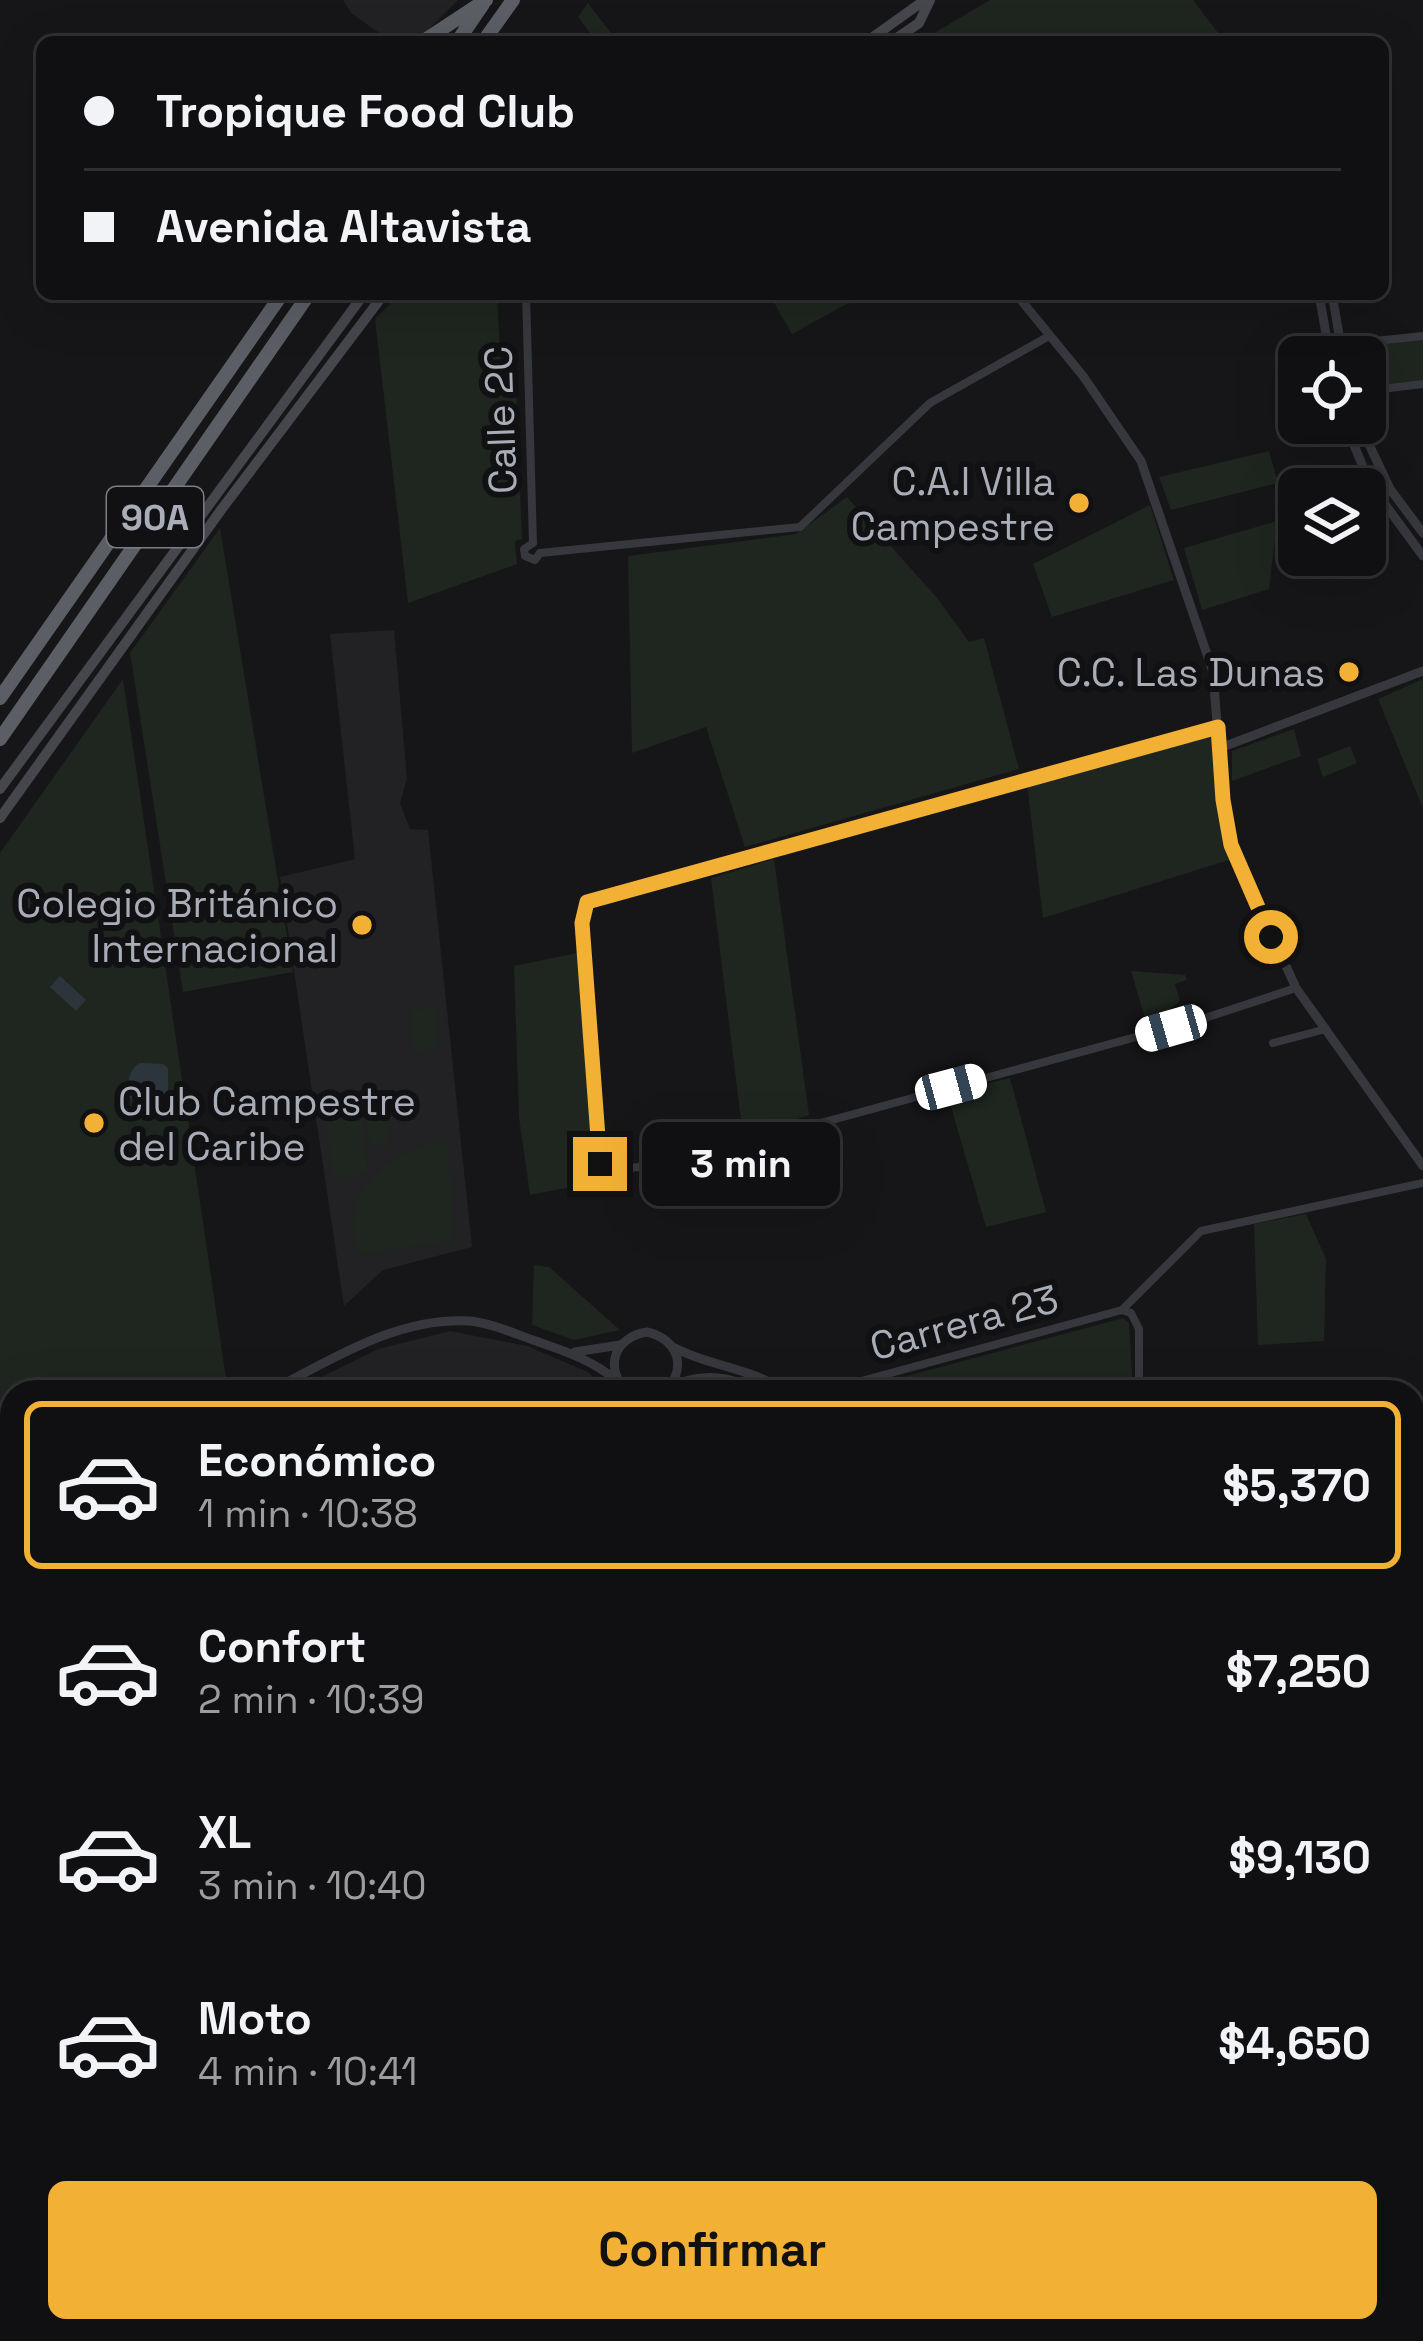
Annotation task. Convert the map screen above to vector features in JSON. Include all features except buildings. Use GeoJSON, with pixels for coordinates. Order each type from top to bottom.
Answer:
{"type":"FeatureCollection","features":[{"type":"Feature","properties":{"kind":"highway"},"geometry":{"type":"LineString","coordinates":[[431,36],[486,0]]}},
{"type":"Feature","properties":{"kind":"highway"},"geometry":{"type":"LineString","coordinates":[[461,36],[486,0]]}},
{"type":"Feature","properties":{"kind":"highway"},"geometry":{"type":"LineString","coordinates":[[487,36],[513,0]]}},
{"type":"Feature","properties":{"kind":"highway","name":"90A"},"geometry":{"type":"LineString","coordinates":[[0,698],[278,300]]}},
{"type":"Feature","properties":{"kind":"highway","name":"90A"},"geometry":{"type":"LineString","coordinates":[[0,739],[305,300]]}},
{"type":"Feature","properties":{"kind":"main road"},"geometry":{"type":"LineString","coordinates":[[875,36],[928,0]]}},
{"type":"Feature","properties":{"kind":"main road"},"geometry":{"type":"LineString","coordinates":[[900,36],[919,23],[928,0]]}},
{"type":"Feature","properties":{"kind":"main road"},"geometry":{"type":"LineString","coordinates":[[0,789],[360,300]]}},
{"type":"Feature","properties":{"kind":"main road"},"geometry":{"type":"LineString","coordinates":[[0,818],[221,510],[379,300]]}},
{"type":"Feature","properties":{"kind":"street","name":"Calle 2C"},"geometry":{"type":"LineString","coordinates":[[526,300],[533,543],[524,551],[536,557]]}},
{"type":"Feature","properties":{"kind":"street"},"geometry":{"type":"LineString","coordinates":[[1020,300],[1099,397],[1141,461],[1213,672],[1231,845],[1296,988],[1423,1166]]}},
{"type":"Feature","properties":{"kind":"street"},"geometry":{"type":"LineString","coordinates":[[1320,300],[1326,336]]}},
{"type":"Feature","properties":{"kind":"street"},"geometry":{"type":"LineString","coordinates":[[1333,300],[1339,336]]}},
{"type":"Feature","properties":{"kind":"street"},"geometry":{"type":"LineString","coordinates":[[1386,339],[1423,336]]}},
{"type":"Feature","properties":{"kind":"street"},"geometry":{"type":"LineString","coordinates":[[533,543],[536,557],[800,527],[930,403],[1048,337]]}},
{"type":"Feature","properties":{"kind":"street"},"geometry":{"type":"LineString","coordinates":[[1386,387],[1423,384]]}},
{"type":"Feature","properties":{"kind":"street"},"geometry":{"type":"LineString","coordinates":[[1354,444],[1370,484],[1423,556]]}},
{"type":"Feature","properties":{"kind":"street"},"geometry":{"type":"LineString","coordinates":[[1369,444],[1390,489],[1423,533]]}},
{"type":"Feature","properties":{"kind":"street"},"geometry":{"type":"LineString","coordinates":[[1220,748],[1423,671]]}},
{"type":"Feature","properties":{"kind":"street"},"geometry":{"type":"LineString","coordinates":[[1218,727],[587,902],[582,923],[600,1164],[606,1171],[678,1162],[1202,1019],[1296,988]]}},
{"type":"Feature","properties":{"kind":"street"},"geometry":{"type":"LineString","coordinates":[[1273,1043],[1327,1028]]}},
{"type":"Feature","properties":{"kind":"street"},"geometry":{"type":"LineString","coordinates":[[1139,1380],[1138,1329],[1131,1313],[1122,1310],[1201,1231],[1423,1183]]}},
{"type":"Feature","properties":{"kind":"street","name":"Carrera 23"},"geometry":{"type":"LineString","coordinates":[[865,1380],[1122,1310]]}},
{"type":"Feature","properties":{"kind":"street"},"geometry":{"type":"LineString","coordinates":[[291,1380],[351,1349],[422,1324],[473,1321],[570,1352],[597,1364],[616,1380]]}},
{"type":"Feature","properties":{"kind":"street"},"geometry":{"type":"LineString","coordinates":[[617,1380],[613,1363],[620,1345],[632,1335],[647,1332],[699,1360],[744,1369],[764,1380]]}},
{"type":"Feature","properties":{"kind":"street"},"geometry":{"type":"LineString","coordinates":[[570,1352],[620,1345]]}},
{"type":"Feature","properties":{"kind":"street"},"geometry":{"type":"LineString","coordinates":[[674,1348],[674,1380]]}},
{"type":"Feature","properties":{"kind":"street"},"geometry":{"type":"LineString","coordinates":[[683,1380],[725,1380]]}},
{"type":"Feature","properties":{"kind":"shaded area"},"geometry":{"type":"Polygon","coordinates":[[[343,0],[458,0],[422,36],[384,36],[351,13],[343,0]]]}},
{"type":"Feature","properties":{"kind":"shaded area"},"geometry":{"type":"Polygon","coordinates":[[[990,0],[1193,0],[1220,36],[929,36],[990,0]]]}},
{"type":"Feature","properties":{"kind":"shaded area"},"geometry":{"type":"Polygon","coordinates":[[[588,3],[613,36],[592,36],[578,17],[588,3]]]}},
{"type":"Feature","properties":{"kind":"shaded area"},"geometry":{"type":"Polygon","coordinates":[[[394,300],[497,300],[502,391],[516,390],[522,539],[515,541],[517,564],[408,603],[375,319],[394,300]]]}},
{"type":"Feature","properties":{"kind":"shaded area"},"geometry":{"type":"Polygon","coordinates":[[[772,300],[854,300],[792,334],[772,300]]]}},
{"type":"Feature","properties":{"kind":"shaded area"},"geometry":{"type":"Polygon","coordinates":[[[1423,338],[1423,382],[1386,386],[1386,342],[1423,338]]]}},
{"type":"Feature","properties":{"kind":"shaded area"},"geometry":{"type":"Polygon","coordinates":[[[1269,451],[1278,483],[1171,510],[1159,477],[1269,451]]]}},
{"type":"Feature","properties":{"kind":"shaded area"},"geometry":{"type":"Polygon","coordinates":[[[847,497],[938,599],[969,642],[984,638],[1019,769],[745,847],[706,727],[632,753],[628,556],[796,534],[847,497]]]}},
{"type":"Feature","properties":{"kind":"shaded area"},"geometry":{"type":"Polygon","coordinates":[[[1150,505],[1174,580],[1052,617],[1033,564],[1150,505]]]}},
{"type":"Feature","properties":{"kind":"shaded area"},"geometry":{"type":"Polygon","coordinates":[[[1277,521],[1269,589],[1202,610],[1184,548],[1277,521]]]}},
{"type":"Feature","properties":{"kind":"shaded area"},"geometry":{"type":"Polygon","coordinates":[[[220,528],[293,972],[183,992],[130,653],[220,528]]]}},
{"type":"Feature","properties":{"kind":"shaded area","name":"Colegio Británico Internacional"},"geometry":{"type":"Polygon","coordinates":[[[394,630],[407,779],[400,803],[410,829],[428,830],[472,1247],[383,1270],[344,1306],[280,877],[355,859],[330,634],[394,630]]]}},
{"type":"Feature","properties":{"kind":"shaded area","name":"Club Campestre del Caribe"},"geometry":{"type":"Polygon","coordinates":[[[123,679],[226,1380],[0,1380],[0,853],[123,679]]]}},
{"type":"Feature","properties":{"kind":"shaded area"},"geometry":{"type":"Polygon","coordinates":[[[1423,679],[1423,808],[1378,699],[1423,679]]]}},
{"type":"Feature","properties":{"kind":"shaded area"},"geometry":{"type":"Polygon","coordinates":[[[1294,729],[1301,756],[1232,781],[1232,751],[1294,729]]]}},
{"type":"Feature","properties":{"kind":"shaded area"},"geometry":{"type":"Polygon","coordinates":[[[1207,734],[1212,738],[1218,805],[1232,859],[1043,918],[1027,784],[1207,734]]]}},
{"type":"Feature","properties":{"kind":"shaded area"},"geometry":{"type":"Polygon","coordinates":[[[1350,746],[1357,763],[1323,777],[1317,759],[1350,746]]]}},
{"type":"Feature","properties":{"kind":"shaded area"},"geometry":{"type":"Polygon","coordinates":[[[774,859],[809,1115],[743,1136],[711,878],[774,859]]]}},
{"type":"Feature","properties":{"kind":"shaded area"},"geometry":{"type":"Polygon","coordinates":[[[577,953],[596,1182],[530,1195],[519,1117],[514,966],[577,953]]]}},
{"type":"Feature","properties":{"kind":"shaded area"},"geometry":{"type":"Polygon","coordinates":[[[1131,971],[1185,975],[1187,980],[1175,984],[1180,1001],[1164,1014],[1165,1019],[1147,1025],[1131,971]]]}},
{"type":"Feature","properties":{"kind":"shaded area"},"geometry":{"type":"Polygon","coordinates":[[[60,976],[86,1000],[76,1011],[50,987],[60,976]]]}},
{"type":"Feature","properties":{"kind":"shaded area"},"geometry":{"type":"Polygon","coordinates":[[[436,1008],[438,1049],[413,1051],[410,1010],[436,1008]]]}},
{"type":"Feature","properties":{"kind":"shaded area"},"geometry":{"type":"Polygon","coordinates":[[[140,1063],[168,1068],[168,1096],[159,1106],[130,1098],[129,1078],[140,1063]]]}},
{"type":"Feature","properties":{"kind":"shaded area"},"geometry":{"type":"Polygon","coordinates":[[[1010,1078],[1046,1212],[986,1227],[947,1093],[1010,1078]]]}},
{"type":"Feature","properties":{"kind":"shaded area"},"geometry":{"type":"Polygon","coordinates":[[[385,1110],[389,1143],[370,1146],[365,1113],[385,1110]]]}},
{"type":"Feature","properties":{"kind":"shaded area"},"geometry":{"type":"Polygon","coordinates":[[[362,1112],[368,1174],[332,1178],[326,1116],[362,1112]]]}},
{"type":"Feature","properties":{"kind":"shaded area"},"geometry":{"type":"Polygon","coordinates":[[[439,1141],[448,1147],[454,1241],[364,1254],[358,1251],[354,1212],[372,1179],[403,1154],[439,1141]]]}},
{"type":"Feature","properties":{"kind":"shaded area"},"geometry":{"type":"Polygon","coordinates":[[[1306,1214],[1326,1259],[1324,1341],[1258,1345],[1254,1224],[1306,1214]]]}},
{"type":"Feature","properties":{"kind":"shaded area"},"geometry":{"type":"Polygon","coordinates":[[[534,1265],[549,1267],[620,1330],[574,1340],[532,1325],[534,1265]]]}},
{"type":"Feature","properties":{"kind":"shaded area"},"geometry":{"type":"Polygon","coordinates":[[[1123,1318],[1129,1323],[1132,1380],[892,1380],[1123,1318]]]}},
{"type":"Feature","properties":{"kind":"shaded area"},"geometry":{"type":"Polygon","coordinates":[[[450,1331],[527,1346],[596,1380],[315,1380],[378,1349],[450,1331]]]}},
{"type":"Feature","properties":{"kind":"place","name":"C.A.I Villa Campestre"},"geometry":{"type":"Point","coordinates":[1079,503]}},
{"type":"Feature","properties":{"kind":"place","name":"C.C. Las Dunas"},"geometry":{"type":"Point","coordinates":[1349,672]}},
{"type":"Feature","properties":{"kind":"place","name":"Colegio Británico Internacional"},"geometry":{"type":"Point","coordinates":[362,925]}},
{"type":"Feature","properties":{"kind":"place","name":"Club Campestre del Caribe"},"geometry":{"type":"Point","coordinates":[94,1123]}},
{"type":"Feature","properties":{"kind":"route"},"geometry":{"type":"LineString","coordinates":[[600,1164],[582,923],[587,902],[1218,727],[1231,845],[1271,937]]}}]}
